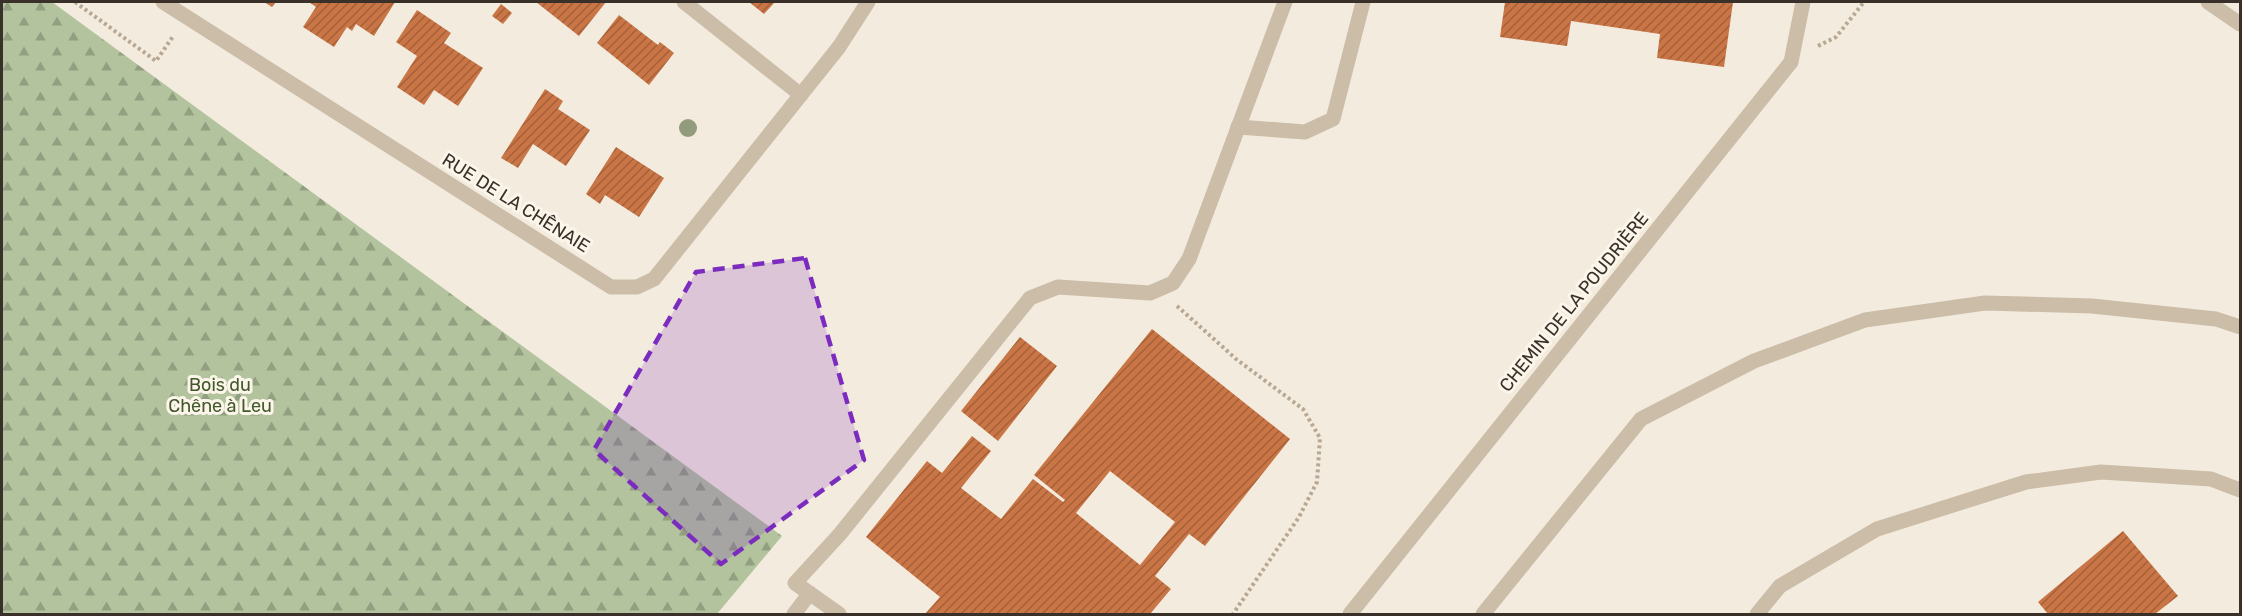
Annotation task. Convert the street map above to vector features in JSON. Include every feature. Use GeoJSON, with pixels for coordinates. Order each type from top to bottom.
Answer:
{"type":"FeatureCollection","features":[{"type":"Feature","properties":{"kind":"street","name":"RUE DE LA CHÊNAIE"},"geometry":{"type":"LineString","coordinates":[[163,2],[610,287],[637,287],[654,279],[839,47],[868,2]]}},
{"type":"Feature","properties":{"kind":"street"},"geometry":{"type":"LineString","coordinates":[[684,2],[801,95]]}},
{"type":"Feature","properties":{"kind":"street"},"geometry":{"type":"LineString","coordinates":[[839,615],[795,583],[840,534],[1030,298],[1059,287],[1150,293],[1173,283],[1189,259],[1285,2]]}},
{"type":"Feature","properties":{"kind":"street"},"geometry":{"type":"LineString","coordinates":[[1238,127],[1305,132],[1333,119],[1362,2]]}},
{"type":"Feature","properties":{"kind":"street","name":"CHEMIN DE LA POUDRIÈRE"},"geometry":{"type":"LineString","coordinates":[[1350,615],[1791,62],[1803,2]]}},
{"type":"Feature","properties":{"kind":"street"},"geometry":{"type":"LineString","coordinates":[[2208,2],[2241,24]]}},
{"type":"Feature","properties":{"kind":"street"},"geometry":{"type":"LineString","coordinates":[[1482,615],[1641,419],[1754,361],[1864,320],[1985,303],[2092,306],[2216,319],[2241,327]]}},
{"type":"Feature","properties":{"kind":"street"},"geometry":{"type":"LineString","coordinates":[[1757,615],[1780,586],[1877,529],[2026,482],[2101,472],[2211,478],[2241,490]]}},
{"type":"Feature","properties":{"kind":"street"},"geometry":{"type":"LineString","coordinates":[[794,615],[810,593]]}},
{"type":"Feature","properties":{"kind":"path"},"geometry":{"type":"LineString","coordinates":[[75,2],[156,61],[187,17]]}},
{"type":"Feature","properties":{"kind":"path"},"geometry":{"type":"LineString","coordinates":[[1791,62],[1836,37],[1864,2]]}},
{"type":"Feature","properties":{"kind":"path"},"geometry":{"type":"LineString","coordinates":[[1165,287],[1180,310],[1236,359],[1303,409],[1320,438],[1317,482],[1299,517],[1233,615]]}},
{"type":"Feature","properties":{"kind":"highlighted area"},"geometry":{"type":"Polygon","coordinates":[[[805,258],[864,460],[721,564],[594,450],[696,272],[805,258]]]}},
{"type":"Feature","properties":{"kind":"green space","name":"Bois du Chêne à Leu"},"geometry":{"type":"Polygon","coordinates":[[[2,2],[52,2],[782,536],[717,614],[2,614],[2,2]]]}},
{"type":"Feature","properties":{"kind":"building"},"geometry":{"type":"Polygon","coordinates":[[[264,2],[276,2],[272,7],[264,2]]]}},
{"type":"Feature","properties":{"kind":"building"},"geometry":{"type":"Polygon","coordinates":[[[309,2],[395,2],[374,36],[356,24],[352,31],[347,27],[334,47],[303,27],[316,7],[309,2]]]}},
{"type":"Feature","properties":{"kind":"building"},"geometry":{"type":"Polygon","coordinates":[[[536,2],[606,2],[579,36],[536,2]]]}},
{"type":"Feature","properties":{"kind":"building"},"geometry":{"type":"Polygon","coordinates":[[[749,2],[775,2],[764,14],[749,2]]]}},
{"type":"Feature","properties":{"kind":"building"},"geometry":{"type":"Polygon","coordinates":[[[1505,2],[1733,2],[1724,67],[1657,58],[1660,34],[1571,21],[1567,46],[1500,37],[1505,2]]]}},
{"type":"Feature","properties":{"kind":"building"},"geometry":{"type":"Polygon","coordinates":[[[501,4],[512,13],[503,24],[492,16],[501,4]]]}},
{"type":"Feature","properties":{"kind":"building"},"geometry":{"type":"Polygon","coordinates":[[[417,10],[451,33],[444,43],[483,68],[458,106],[434,90],[424,105],[397,87],[417,56],[396,42],[417,10]]]}},
{"type":"Feature","properties":{"kind":"building"},"geometry":{"type":"Polygon","coordinates":[[[619,15],[658,45],[660,42],[674,53],[649,85],[597,43],[619,15]]]}},
{"type":"Feature","properties":{"kind":"building"},"geometry":{"type":"Polygon","coordinates":[[[545,89],[563,101],[558,109],[590,130],[566,166],[533,144],[518,168],[501,158],[545,89]]]}},
{"type":"Feature","properties":{"kind":"building"},"geometry":{"type":"Polygon","coordinates":[[[616,147],[664,178],[639,217],[605,195],[600,204],[586,194],[616,147]]]}},
{"type":"Feature","properties":{"kind":"building"},"geometry":{"type":"Polygon","coordinates":[[[1152,329],[1290,439],[1205,546],[1189,534],[1155,576],[1171,589],[1150,614],[925,614],[940,597],[866,537],[927,461],[942,473],[972,436],[991,451],[961,488],[1001,519],[1033,479],[1063,502],[1065,500],[1034,475],[1152,329]],[[1110,471],[1076,513],[1140,565],[1175,522],[1110,471]]]}},
{"type":"Feature","properties":{"kind":"building"},"geometry":{"type":"Polygon","coordinates":[[[1020,337],[1057,366],[998,441],[961,411],[1020,337]]]}},
{"type":"Feature","properties":{"kind":"building"},"geometry":{"type":"Polygon","coordinates":[[[2123,531],[2178,596],[2155,614],[2048,614],[2038,602],[2123,531]]]}}]}
